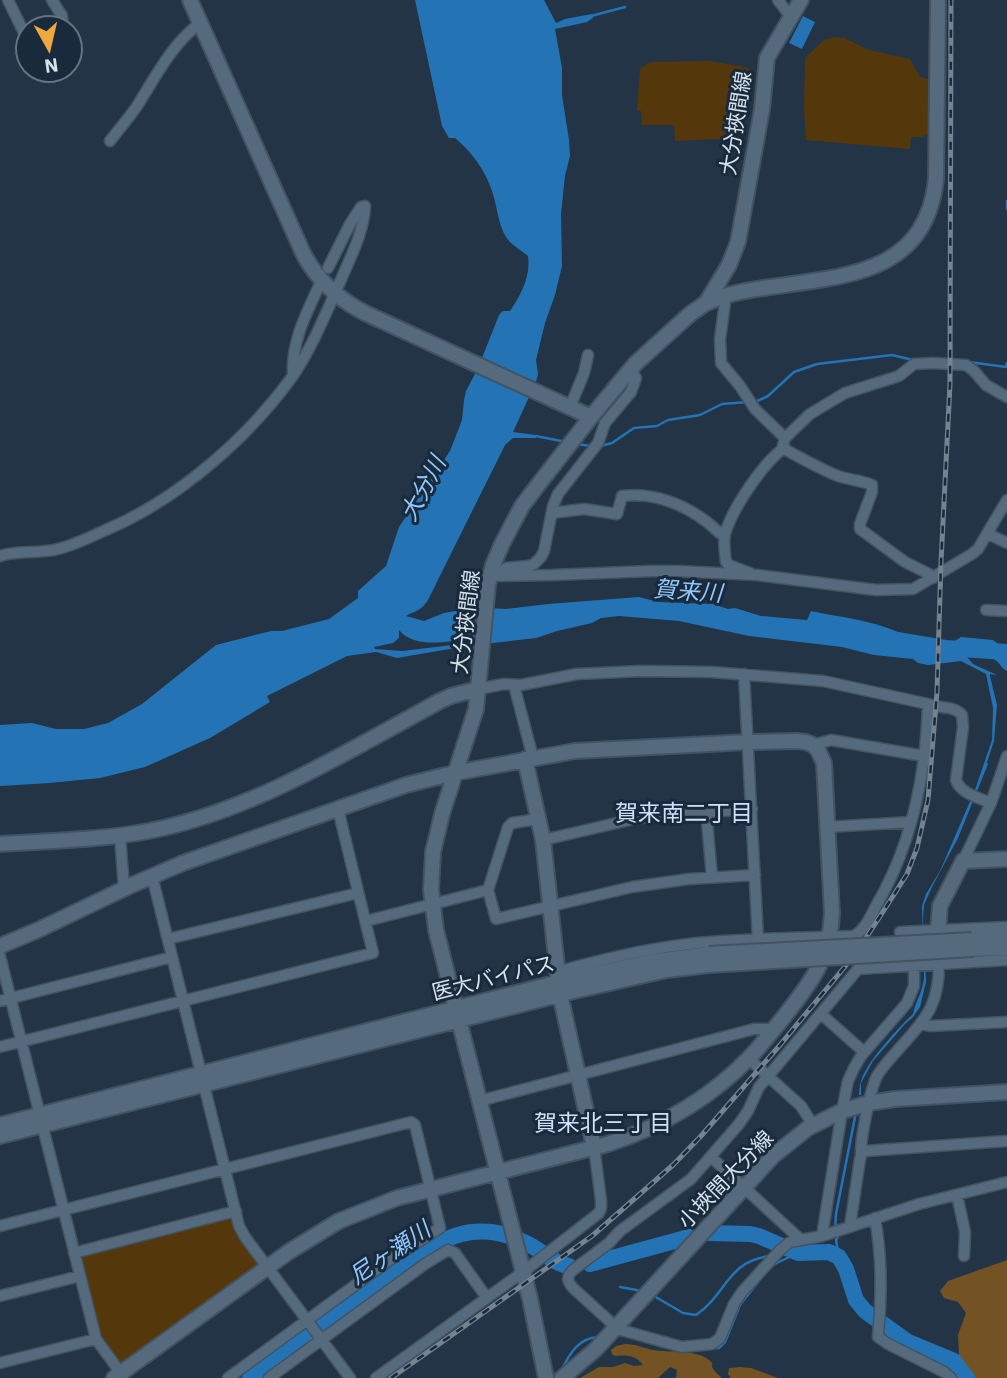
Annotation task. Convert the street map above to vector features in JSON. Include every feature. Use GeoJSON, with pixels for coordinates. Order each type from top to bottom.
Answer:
{"type":"FeatureCollection","features":[{"type":"Feature","properties":{"kind":"street"},"geometry":{"type":"LineString","coordinates":[[190,0],[303,253],[318,277],[337,295],[358,309],[590,417]]}},
{"type":"Feature","properties":{"kind":"street"},"geometry":{"type":"LineString","coordinates":[[778,0],[791,17]]}},
{"type":"Feature","properties":{"kind":"street","name":"大分挾間線"},"geometry":{"type":"LineString","coordinates":[[546,1378],[523,1272],[440,948],[432,904],[433,852],[454,773],[476,709],[492,579],[502,544],[522,506],[590,417],[630,369],[690,314],[706,303],[729,265],[737,248],[762,109],[766,64],[770,52],[801,0]]}},
{"type":"Feature","properties":{"kind":"street"},"geometry":{"type":"LineString","coordinates":[[706,303],[726,295],[869,269],[895,255],[918,232],[929,212],[936,179],[938,0]]}},
{"type":"Feature","properties":{"kind":"street"},"geometry":{"type":"LineString","coordinates":[[110,141],[127,121],[173,51],[200,23]]}},
{"type":"Feature","properties":{"kind":"street"},"geometry":{"type":"LineString","coordinates":[[0,556],[58,549],[110,529],[148,509],[210,464],[235,442],[259,417],[302,362],[337,295],[360,232],[365,206],[355,215],[328,268]]}},
{"type":"Feature","properties":{"kind":"street"},"geometry":{"type":"LineString","coordinates":[[293,375],[296,343],[319,286]]}},
{"type":"Feature","properties":{"kind":"street"},"geometry":{"type":"LineString","coordinates":[[726,295],[720,336],[721,363],[785,443],[828,472],[872,485],[860,529],[910,566],[933,578]]}},
{"type":"Feature","properties":{"kind":"street"},"geometry":{"type":"LineString","coordinates":[[568,406],[584,373],[587,355]]}},
{"type":"Feature","properties":{"kind":"street"},"geometry":{"type":"LineString","coordinates":[[757,575],[726,562],[724,536],[741,500],[763,469],[810,414],[845,393],[899,376],[914,364],[966,365],[989,388],[1007,397]]}},
{"type":"Feature","properties":{"kind":"street"},"geometry":{"type":"LineString","coordinates":[[492,579],[506,568],[527,566],[540,559],[558,494],[598,443],[605,423],[633,388],[636,377],[630,369]]}},
{"type":"Feature","properties":{"kind":"street"},"geometry":{"type":"LineString","coordinates":[[552,513],[583,509],[618,514],[622,496],[646,496],[681,506],[724,536]]}},
{"type":"Feature","properties":{"kind":"street"},"geometry":{"type":"LineString","coordinates":[[492,579],[651,570],[757,575],[877,590],[913,589],[972,554],[988,534],[1007,500]]}},
{"type":"Feature","properties":{"kind":"street"},"geometry":{"type":"LineString","coordinates":[[988,534],[1007,543]]}},
{"type":"Feature","properties":{"kind":"street"},"geometry":{"type":"LineString","coordinates":[[986,610],[1007,611]]}},
{"type":"Feature","properties":{"kind":"street"},"geometry":{"type":"LineString","coordinates":[[0,844],[120,836],[167,827],[249,800],[295,780],[440,701],[478,684],[521,685],[569,675],[606,672],[712,672],[806,679],[958,710],[962,715],[963,727],[957,785],[960,789],[991,803]]}},
{"type":"Feature","properties":{"kind":"street"},"geometry":{"type":"LineString","coordinates":[[744,674],[758,940]]}},
{"type":"Feature","properties":{"kind":"street"},"geometry":{"type":"LineString","coordinates":[[376,1378],[546,1255],[600,1211],[594,1147],[558,983],[543,841],[514,685]]}},
{"type":"Feature","properties":{"kind":"street"},"geometry":{"type":"LineString","coordinates":[[558,983],[637,953],[707,942],[854,936],[859,933],[888,884],[911,822],[920,788],[928,704]]}},
{"type":"Feature","properties":{"kind":"street"},"geometry":{"type":"LineString","coordinates":[[0,946],[124,888],[213,852],[406,785],[454,773],[593,749],[748,742],[797,741],[813,745],[831,740],[924,757]]}},
{"type":"Feature","properties":{"kind":"street"},"geometry":{"type":"LineString","coordinates":[[0,956],[5,1000],[22,1042],[96,1339],[120,1376],[310,1237],[339,1221],[388,1200],[635,1135],[679,1113],[717,1087],[748,1059],[812,980],[829,937],[832,914],[824,763],[813,745]]}},
{"type":"Feature","properties":{"kind":"street"},"geometry":{"type":"LineString","coordinates":[[826,1235],[857,1106],[873,1087],[879,1073],[922,1024],[935,1001],[938,985],[940,906],[991,803],[1007,756]]}},
{"type":"Feature","properties":{"kind":"street"},"geometry":{"type":"LineString","coordinates":[[0,1047],[373,953],[338,809]]}},
{"type":"Feature","properties":{"kind":"street"},"geometry":{"type":"LineString","coordinates":[[543,841],[634,819],[752,809]]}},
{"type":"Feature","properties":{"kind":"street"},"geometry":{"type":"LineString","coordinates":[[706,811],[712,877]]}},
{"type":"Feature","properties":{"kind":"street"},"geometry":{"type":"LineString","coordinates":[[538,819],[512,822],[509,825],[488,890],[496,919],[632,887],[712,877],[755,876]]}},
{"type":"Feature","properties":{"kind":"street"},"geometry":{"type":"LineString","coordinates":[[827,827],[911,822]]}},
{"type":"Feature","properties":{"kind":"street"},"geometry":{"type":"LineString","coordinates":[[120,836],[124,888]]}},
{"type":"Feature","properties":{"kind":"street"},"geometry":{"type":"LineString","coordinates":[[964,861],[1007,859]]}},
{"type":"Feature","properties":{"kind":"street"},"geometry":{"type":"LineString","coordinates":[[152,876],[243,1234],[350,1378]]}},
{"type":"Feature","properties":{"kind":"street"},"geometry":{"type":"LineString","coordinates":[[366,921],[488,890]]}},
{"type":"Feature","properties":{"kind":"street"},"geometry":{"type":"LineString","coordinates":[[168,939],[358,893]]}},
{"type":"Feature","properties":{"kind":"street"},"geometry":{"type":"LineString","coordinates":[[900,932],[1007,927]]}},
{"type":"Feature","properties":{"kind":"street","name":"医大バイパス"},"geometry":{"type":"LineString","coordinates":[[0,1136],[41,1120],[457,1014],[558,983],[649,962],[972,944],[1007,938]]}},
{"type":"Feature","properties":{"kind":"street","name":"医大バイパス"},"geometry":{"type":"LineString","coordinates":[[972,944],[1007,948]]}},
{"type":"Feature","properties":{"kind":"street"},"geometry":{"type":"LineString","coordinates":[[5,1000],[172,957]]}},
{"type":"Feature","properties":{"kind":"street"},"geometry":{"type":"LineString","coordinates":[[1007,960],[858,969],[756,1091],[744,1118],[711,1157],[687,1182],[617,1233],[609,1244],[568,1276],[568,1281],[616,1327],[682,1347],[712,1344],[720,1338],[736,1299],[786,1244],[826,1235],[919,1204],[1007,1182]]}},
{"type":"Feature","properties":{"kind":"street"},"geometry":{"type":"LineString","coordinates":[[845,1228],[860,1156],[857,1106],[851,1074],[864,1052],[907,1003],[914,986],[914,965]]}},
{"type":"Feature","properties":{"kind":"street"},"geometry":{"type":"LineString","coordinates":[[821,1013],[864,1052]]}},
{"type":"Feature","properties":{"kind":"street"},"geometry":{"type":"LineString","coordinates":[[922,1024],[930,1026],[1007,1022]]}},
{"type":"Feature","properties":{"kind":"street"},"geometry":{"type":"LineString","coordinates":[[479,1101],[754,1030],[774,1029]]}},
{"type":"Feature","properties":{"kind":"street"},"geometry":{"type":"LineString","coordinates":[[748,1059],[804,1110],[813,1125]]}},
{"type":"Feature","properties":{"kind":"street","name":"小挾間大分線"},"geometry":{"type":"LineString","coordinates":[[562,1378],[585,1360],[783,1146],[813,1125],[857,1106],[895,1099],[1007,1092]]}},
{"type":"Feature","properties":{"kind":"street","name":"医大バイパス"},"geometry":{"type":"LineString","coordinates":[[0,1125],[41,1120]]}},
{"type":"Feature","properties":{"kind":"street"},"geometry":{"type":"LineString","coordinates":[[0,1226],[411,1122],[415,1125],[440,1228],[408,1247],[228,1378]]}},
{"type":"Feature","properties":{"kind":"street"},"geometry":{"type":"LineString","coordinates":[[860,1156],[868,1150],[1007,1141]]}},
{"type":"Feature","properties":{"kind":"street"},"geometry":{"type":"LineString","coordinates":[[711,1157],[801,1240]]}},
{"type":"Feature","properties":{"kind":"street"},"geometry":{"type":"LineString","coordinates":[[957,1195],[965,1232],[964,1256]]}},
{"type":"Feature","properties":{"kind":"street"},"geometry":{"type":"LineString","coordinates":[[74,1252],[236,1211]]}},
{"type":"Feature","properties":{"kind":"street"},"geometry":{"type":"LineString","coordinates":[[875,1218],[881,1273],[878,1337],[951,1378]]}},
{"type":"Feature","properties":{"kind":"street"},"geometry":{"type":"LineString","coordinates":[[270,1378],[448,1250],[455,1253],[487,1298]]}},
{"type":"Feature","properties":{"kind":"street"},"geometry":{"type":"LineString","coordinates":[[0,1296],[80,1276]]}},
{"type":"Feature","properties":{"kind":"street"},"geometry":{"type":"LineString","coordinates":[[0,1363],[96,1339]]}},
{"type":"Feature","properties":{"kind":"shaded area"},"geometry":{"type":"Polygon","coordinates":[[[844,38],[869,50],[910,59],[920,77],[929,79],[930,133],[922,137],[911,137],[910,149],[806,140],[805,58],[824,40],[844,38]]]}},
{"type":"Feature","properties":{"kind":"shaded area"},"geometry":{"type":"Polygon","coordinates":[[[710,61],[749,68],[742,126],[737,141],[675,141],[674,125],[642,125],[641,111],[637,110],[640,69],[650,62],[710,61]]]}},
{"type":"Feature","properties":{"kind":"shaded area"},"geometry":{"type":"Polygon","coordinates":[[[232,1217],[259,1266],[120,1364],[100,1336],[80,1254],[232,1217]]]}},
{"type":"Feature","properties":{"kind":"shaded area"},"geometry":{"type":"Polygon","coordinates":[[[1007,1260],[1007,1378],[962,1378],[939,1366],[933,1359],[959,1355],[958,1335],[966,1313],[958,1302],[944,1298],[940,1291],[948,1281],[1007,1260]]]}},
{"type":"Feature","properties":{"kind":"shaded area"},"geometry":{"type":"Polygon","coordinates":[[[625,1344],[697,1354],[711,1362],[722,1378],[676,1378],[677,1370],[670,1367],[658,1378],[580,1378],[599,1367],[613,1367],[625,1363],[643,1365],[634,1357],[612,1354],[611,1350],[616,1346],[625,1344]]]}},
{"type":"Feature","properties":{"kind":"shaded area"},"geometry":{"type":"Polygon","coordinates":[[[740,1367],[778,1378],[731,1378],[728,1374],[729,1368],[740,1367]]]}},
{"type":"Feature","properties":{"kind":"water"},"geometry":{"type":"Polygon","coordinates":[[[415,0],[544,0],[556,23],[592,14],[593,18],[587,22],[555,29],[562,68],[562,95],[570,156],[561,214],[562,266],[536,360],[536,382],[482,358],[499,315],[503,311],[510,311],[521,292],[527,278],[528,256],[506,237],[489,183],[477,162],[455,138],[449,138],[442,126],[415,0]]]}},
{"type":"Feature","properties":{"kind":"water"},"geometry":{"type":"Polygon","coordinates":[[[803,16],[815,22],[802,49],[789,43],[803,16]]]}},
{"type":"Feature","properties":{"kind":"water"},"geometry":{"type":"Polygon","coordinates":[[[477,370],[530,395],[513,432],[536,435],[536,438],[513,438],[505,445],[428,600],[421,608],[406,616],[424,621],[444,613],[478,607],[505,609],[639,597],[658,602],[713,604],[761,616],[807,620],[811,611],[844,617],[898,632],[923,651],[947,652],[953,642],[961,637],[993,640],[1007,650],[1007,671],[987,656],[973,652],[967,657],[973,664],[997,675],[990,674],[997,705],[994,741],[988,764],[958,838],[924,905],[926,982],[920,1007],[873,1061],[861,1083],[861,1095],[859,1089],[861,1080],[871,1062],[913,1014],[924,978],[922,906],[975,790],[992,740],[993,708],[986,674],[961,661],[928,665],[913,659],[749,636],[679,621],[619,616],[601,618],[592,623],[536,638],[397,658],[376,652],[347,656],[267,696],[270,702],[210,738],[145,767],[100,778],[0,786],[0,725],[32,723],[56,729],[84,729],[108,723],[142,704],[216,645],[329,619],[358,598],[358,591],[386,566],[399,527],[450,451],[462,420],[466,391],[477,370]],[[399,630],[399,638],[393,643],[374,647],[402,651],[465,642],[421,642],[405,636],[399,630]]]}},
{"type":"Feature","properties":{"kind":"waterway"},"geometry":{"type":"LineString","coordinates":[[591,16],[625,7]]}},
{"type":"Feature","properties":{"kind":"waterway"},"geometry":{"type":"LineString","coordinates":[[1007,201],[1007,209]]}},
{"type":"Feature","properties":{"kind":"waterway"},"geometry":{"type":"LineString","coordinates":[[755,402],[768,396],[794,372],[817,364],[892,355],[913,360]]}},
{"type":"Feature","properties":{"kind":"waterway"},"geometry":{"type":"LineString","coordinates":[[969,362],[1006,367],[1007,363]]}},
{"type":"Feature","properties":{"kind":"waterway"},"geometry":{"type":"LineString","coordinates":[[601,446],[612,443],[634,428],[657,426],[668,420],[700,415],[722,404],[748,402]]}},
{"type":"Feature","properties":{"kind":"waterway"},"geometry":{"type":"LineString","coordinates":[[536,436],[566,442]]}},
{"type":"Feature","properties":{"kind":"waterway"},"geometry":{"type":"LineString","coordinates":[[576,444],[591,446]]}},
{"type":"Feature","properties":{"kind":"waterway","name":"賀来川"},"geometry":{"type":"LineString","coordinates":[[891,639],[945,648],[1007,652]]}},
{"type":"Feature","properties":{"kind":"waterway"},"geometry":{"type":"LineString","coordinates":[[835,1230],[856,1112]]}},
{"type":"Feature","properties":{"kind":"waterway","name":"尼ヶ瀬川"},"geometry":{"type":"LineString","coordinates":[[250,1378],[422,1253],[449,1238],[475,1232],[502,1234],[516,1238],[553,1260],[569,1266]]}},
{"type":"Feature","properties":{"kind":"waterway","name":"尼ヶ瀬川"},"geometry":{"type":"LineString","coordinates":[[709,1233],[750,1234],[798,1253],[829,1252],[839,1257],[856,1300],[865,1311],[908,1342],[954,1361],[967,1378]]}},
{"type":"Feature","properties":{"kind":"waterway"},"geometry":{"type":"LineString","coordinates":[[839,1235],[836,1240],[839,1257]]}},
{"type":"Feature","properties":{"kind":"waterway","name":"尼ヶ瀬川"},"geometry":{"type":"LineString","coordinates":[[590,1264],[693,1236]]}},
{"type":"Feature","properties":{"kind":"waterway"},"geometry":{"type":"LineString","coordinates":[[780,1255],[798,1253]]}},
{"type":"Feature","properties":{"kind":"waterway"},"geometry":{"type":"LineString","coordinates":[[765,1273],[775,1264],[795,1254]]}},
{"type":"Feature","properties":{"kind":"waterway"},"geometry":{"type":"LineString","coordinates":[[654,1296],[683,1313],[696,1315],[715,1298],[736,1271],[756,1259],[770,1256]]}},
{"type":"Feature","properties":{"kind":"waterway"},"geometry":{"type":"LineString","coordinates":[[716,1348],[725,1342],[740,1305],[761,1278]]}},
{"type":"Feature","properties":{"kind":"waterway"},"geometry":{"type":"LineString","coordinates":[[620,1287],[642,1291]]}},
{"type":"Feature","properties":{"kind":"waterway"},"geometry":{"type":"LineString","coordinates":[[562,1369],[580,1343],[598,1337]]}},
{"type":"Feature","properties":{"kind":"railway"},"geometry":{"type":"LineString","coordinates":[[391,1378],[592,1236],[673,1165],[780,1045],[857,952],[907,874],[917,848],[928,800],[937,692],[950,384],[951,0]]}},
{"type":"Feature","properties":{"kind":"district","name":"賀来南二丁目"},"geometry":{"type":"Point","coordinates":[684,812]}},
{"type":"Feature","properties":{"kind":"district","name":"賀来北三丁目"},"geometry":{"type":"Point","coordinates":[603,1122]}},
{"type":"Feature","properties":{"kind":"water label","name":"大分川"},"geometry":{"type":"Point","coordinates":[422,488]}}]}
